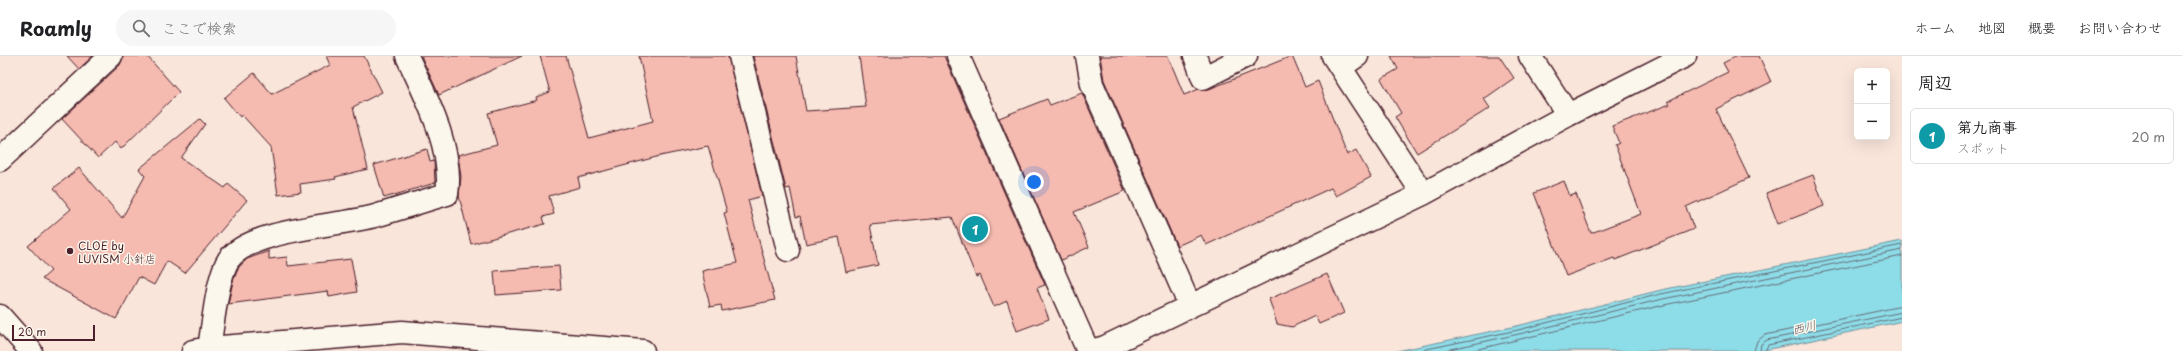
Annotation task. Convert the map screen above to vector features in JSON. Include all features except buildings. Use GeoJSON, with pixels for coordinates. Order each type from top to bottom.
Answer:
{"type":"FeatureCollection","features":[{"type":"Feature","properties":{"kind":"street"},"geometry":{"type":"LineString","coordinates":[[0,160],[111,56]]}},
{"type":"Feature","properties":{"kind":"street"},"geometry":{"type":"LineString","coordinates":[[407,56],[434,114],[450,177],[447,194],[374,216],[259,239],[242,248],[229,260],[221,279],[201,349],[402,332],[643,351]]}},
{"type":"Feature","properties":{"kind":"street"},"geometry":{"type":"LineString","coordinates":[[740,56],[788,250]]}},
{"type":"Feature","properties":{"kind":"street"},"geometry":{"type":"LineString","coordinates":[[958,56],[1089,351],[1105,347],[1423,194],[1568,115],[1685,56]]}},
{"type":"Feature","properties":{"kind":"street"},"geometry":{"type":"LineString","coordinates":[[1087,56],[1092,84],[1190,306]]}},
{"type":"Feature","properties":{"kind":"street"},"geometry":{"type":"LineString","coordinates":[[1195,56],[1203,78],[1246,56]]}},
{"type":"Feature","properties":{"kind":"street"},"geometry":{"type":"LineString","coordinates":[[1530,56],[1568,115]]}},
{"type":"Feature","properties":{"kind":"street"},"geometry":{"type":"LineString","coordinates":[[1344,60],[1423,194]]}},
{"type":"Feature","properties":{"kind":"street"},"geometry":{"type":"LineString","coordinates":[[0,316],[31,351]]}},
{"type":"Feature","properties":{"kind":"water","name":"西川"},"geometry":{"type":"Polygon","coordinates":[[[1902,241],[1902,321],[1898,322],[1760,351],[1397,351],[1517,326],[1661,290],[1902,241]]]}},
{"type":"Feature","properties":{"kind":"place","name":"第九商事"},"geometry":{"type":"Point","coordinates":[975,229]}},
{"type":"Feature","properties":{"kind":"place","name":"CLOE by LUVISM 小針店"},"geometry":{"type":"Point","coordinates":[70,251]}}]}
